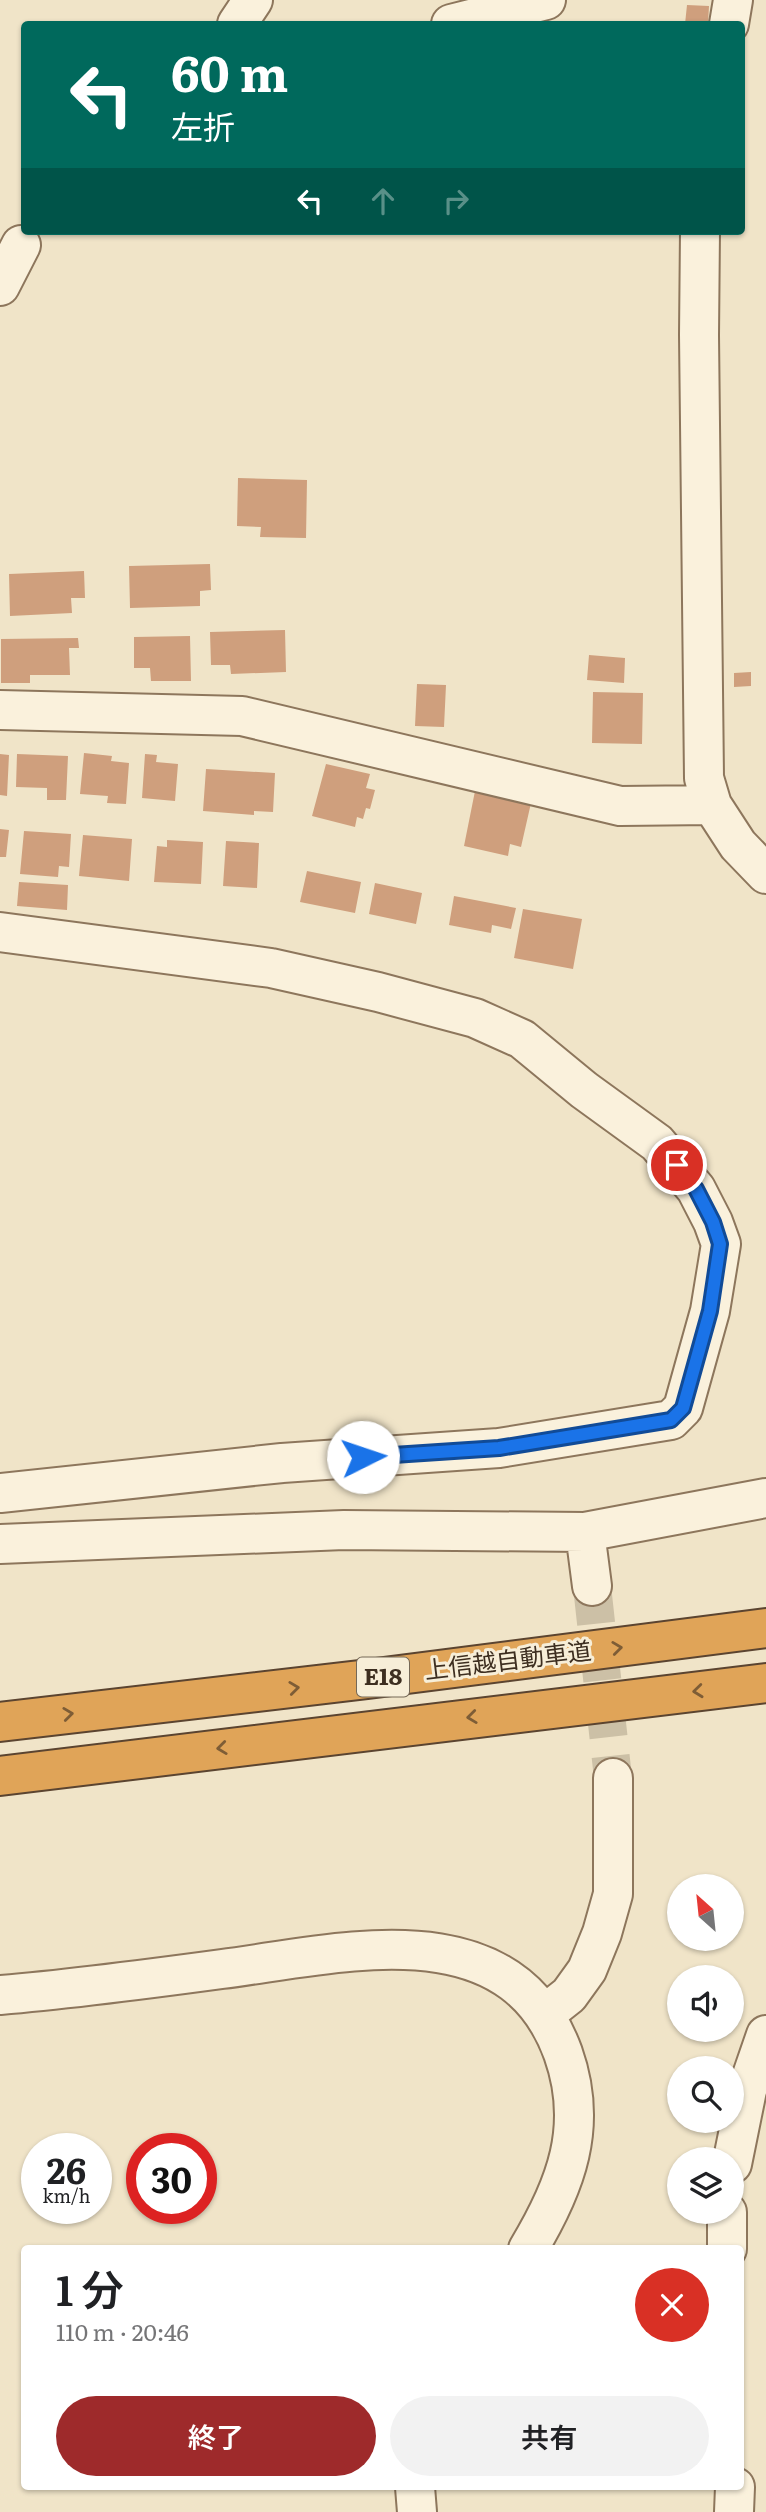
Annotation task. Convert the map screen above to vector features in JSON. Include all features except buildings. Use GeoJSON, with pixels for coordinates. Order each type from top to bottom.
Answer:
{"type":"FeatureCollection","features":[{"type":"Feature","properties":{"kind":"highway","name":"上信越自動車道"},"geometry":{"type":"LineString","coordinates":[[0,1722],[766,1629]]}},
{"type":"Feature","properties":{"kind":"highway","name":"E18"},"geometry":{"type":"LineString","coordinates":[[0,1776],[766,1683]]}},
{"type":"Feature","properties":{"kind":"street"},"geometry":{"type":"LineString","coordinates":[[239,21],[253,0]]}},
{"type":"Feature","properties":{"kind":"street"},"geometry":{"type":"LineString","coordinates":[[462,21],[546,0]]}},
{"type":"Feature","properties":{"kind":"street"},"geometry":{"type":"LineString","coordinates":[[730,21],[733,0]]}},
{"type":"Feature","properties":{"kind":"street"},"geometry":{"type":"LineString","coordinates":[[700,235],[704,778],[712,804],[738,845],[766,874]]}},
{"type":"Feature","properties":{"kind":"street"},"geometry":{"type":"LineString","coordinates":[[0,286],[17,238]]}},
{"type":"Feature","properties":{"kind":"street"},"geometry":{"type":"LineString","coordinates":[[0,710],[242,716],[620,806],[712,804]]}},
{"type":"Feature","properties":{"kind":"street"},"geometry":{"type":"LineString","coordinates":[[0,932],[271,968],[378,992],[475,1018],[522,1040],[584,1090],[657,1143],[696,1189],[713,1222],[720,1244],[710,1311],[683,1408],[671,1420],[499,1448],[282,1462],[0,1493]]}},
{"type":"Feature","properties":{"kind":"street"},"geometry":{"type":"LineString","coordinates":[[0,1544],[344,1530],[585,1532],[766,1498]]}},
{"type":"Feature","properties":{"kind":"street"},"geometry":{"type":"LineString","coordinates":[[585,1532],[592,1586]]}},
{"type":"Feature","properties":{"kind":"street"},"geometry":{"type":"LineString","coordinates":[[545,2014],[569,1995],[587,1970],[613,1894],[613,1778]]}},
{"type":"Feature","properties":{"kind":"street"},"geometry":{"type":"LineString","coordinates":[[0,1995],[112,1984],[358,1951],[400,1949],[438,1952],[472,1961],[503,1975],[526,1993],[545,2014],[556,2034],[573,2087],[575,2113],[572,2144],[563,2181],[549,2214],[530,2245]]}},
{"type":"Feature","properties":{"kind":"street"},"geometry":{"type":"LineString","coordinates":[[735,2147],[747,2090],[766,2035]]}},
{"type":"Feature","properties":{"kind":"street"},"geometry":{"type":"LineString","coordinates":[[727,2224],[727,2245]]}},
{"type":"Feature","properties":{"kind":"street"},"geometry":{"type":"LineString","coordinates":[[415,2490],[417,2512]]}},
{"type":"Feature","properties":{"kind":"street"},"geometry":{"type":"LineString","coordinates":[[734,2512],[735,2490]]}},
{"type":"Feature","properties":{"kind":"tunnel"},"geometry":{"type":"LineString","coordinates":[[592,1586],[613,1778]]}},
{"type":"Feature","properties":{"kind":"route"},"geometry":{"type":"LineString","coordinates":[[363,1457],[499,1448],[671,1420],[683,1408],[710,1311],[720,1244],[713,1222],[696,1189],[677,1165]]}}]}
